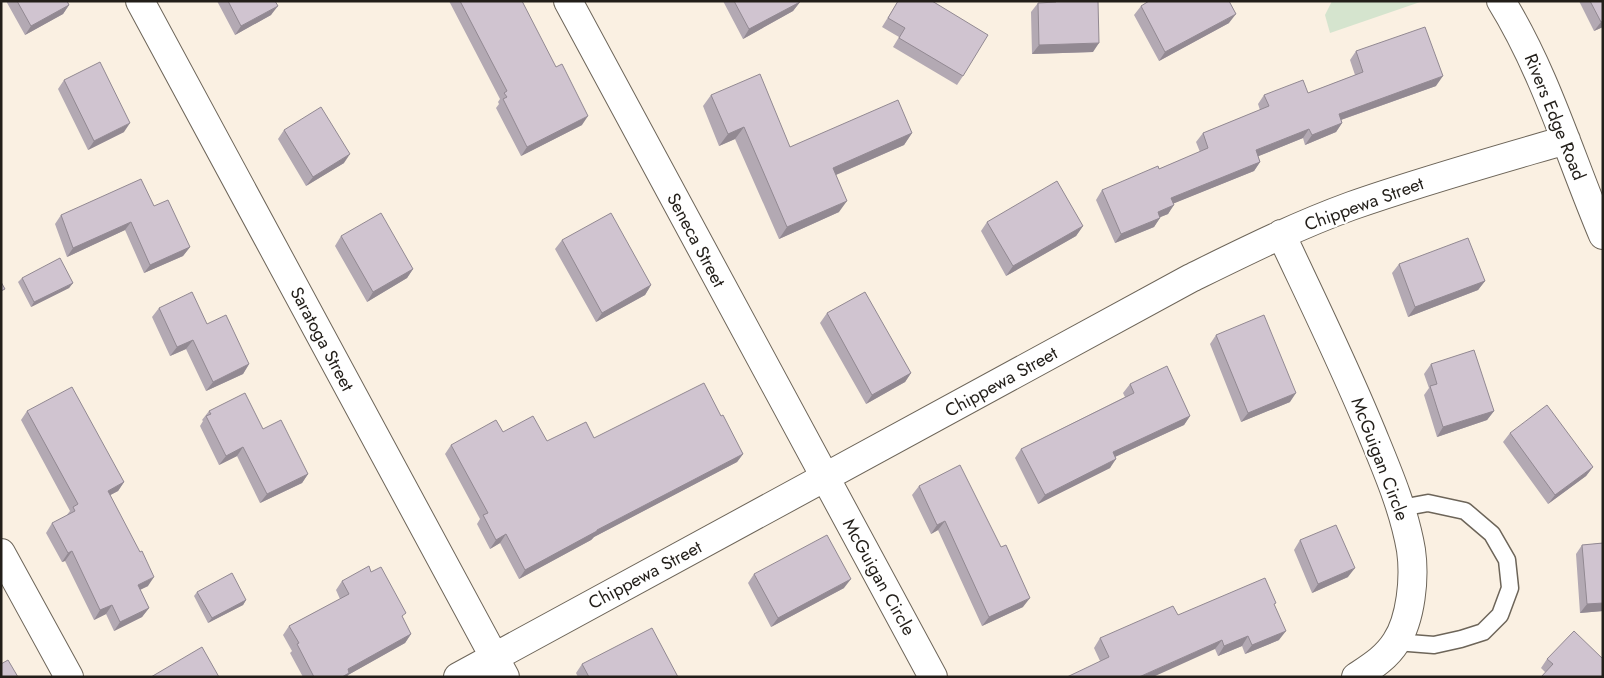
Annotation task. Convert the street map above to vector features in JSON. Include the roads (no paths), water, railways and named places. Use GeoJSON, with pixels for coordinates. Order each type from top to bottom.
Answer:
{"type":"FeatureCollection","features":[{"type":"Feature","properties":{"kind":"street","name":"Saratoga Street"},"geometry":{"type":"LineString","coordinates":[[140,1],[500,667]]}},
{"type":"Feature","properties":{"kind":"street","name":"Seneca Street"},"geometry":{"type":"LineString","coordinates":[[568,1],[824,478]]}},
{"type":"Feature","properties":{"kind":"street","name":"Rivers Edge Road"},"geometry":{"type":"LineString","coordinates":[[1501,1],[1516,25],[1540,76],[1603,235]]}},
{"type":"Feature","properties":{"kind":"street","name":"Chippewa Street"},"geometry":{"type":"LineString","coordinates":[[458,677],[500,667],[824,478],[1191,278],[1282,234],[1350,207],[1435,178],[1566,140]]}},
{"type":"Feature","properties":{"kind":"street","name":"McGuigan Circle"},"geometry":{"type":"LineString","coordinates":[[1282,234],[1348,374],[1401,508],[1411,552],[1412,587],[1407,616],[1396,642],[1380,661],[1356,677]]}},
{"type":"Feature","properties":{"kind":"street","name":"McGuigan Circle"},"geometry":{"type":"LineString","coordinates":[[824,478],[933,677]]}},
{"type":"Feature","properties":{"kind":"street"},"geometry":{"type":"LineString","coordinates":[[1,554],[69,677]]}},
{"type":"Feature","properties":{"kind":"lane"},"geometry":{"type":"LineString","coordinates":[[1396,642],[1434,645],[1483,632],[1500,615],[1510,588],[1507,560],[1492,534],[1465,512],[1428,503],[1401,508]]}}]}
